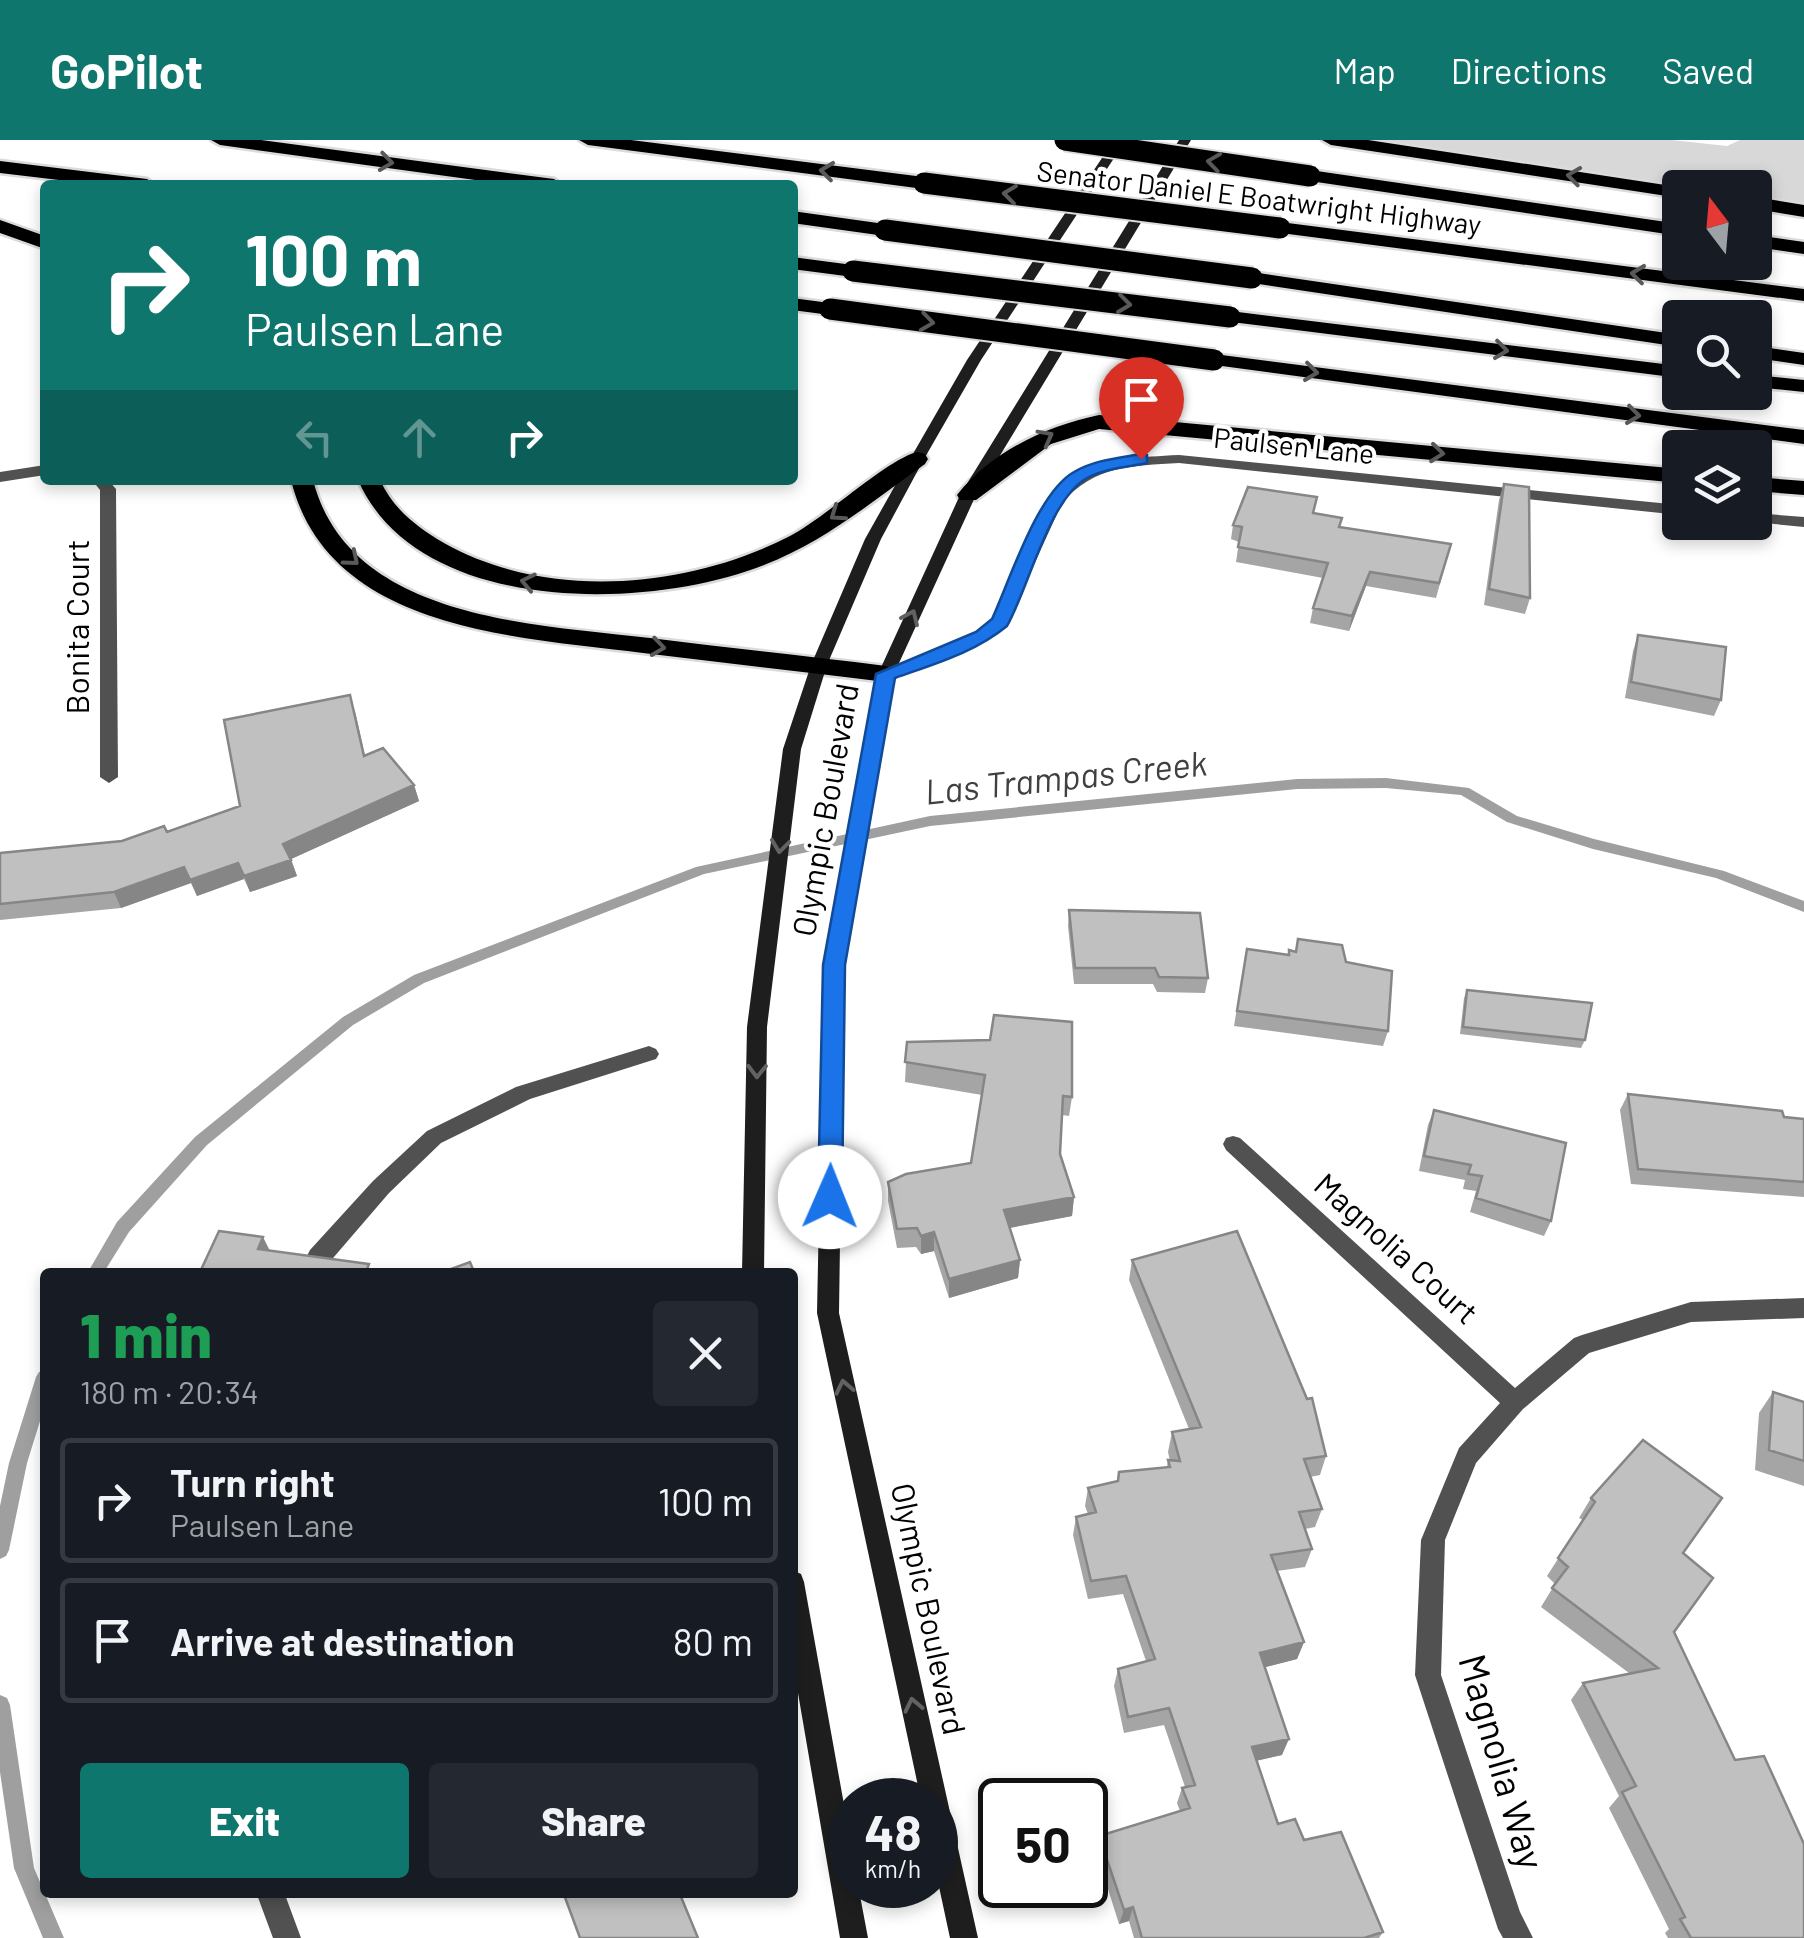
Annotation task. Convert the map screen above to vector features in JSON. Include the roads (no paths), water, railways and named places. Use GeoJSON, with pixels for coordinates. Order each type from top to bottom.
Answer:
{"type":"FeatureCollection","features":[{"type":"Feature","properties":{"kind":"highway"},"geometry":{"type":"LineString","coordinates":[[220,140],[517,180]]}},
{"type":"Feature","properties":{"kind":"highway","name":"Senator Daniel E Boatwright Highway"},"geometry":{"type":"LineString","coordinates":[[588,140],[1804,295]]}},
{"type":"Feature","properties":{"kind":"highway"},"geometry":{"type":"LineString","coordinates":[[1065,140],[1662,227]]}},
{"type":"Feature","properties":{"kind":"highway"},"geometry":{"type":"LineString","coordinates":[[1331,140],[1662,189]]}},
{"type":"Feature","properties":{"kind":"highway"},"geometry":{"type":"LineString","coordinates":[[0,167],[106,180]]}},
{"type":"Feature","properties":{"kind":"highway"},"geometry":{"type":"LineString","coordinates":[[1772,206],[1804,211]]}},
{"type":"Feature","properties":{"kind":"highway"},"geometry":{"type":"LineString","coordinates":[[798,218],[1252,278],[1662,338]]}},
{"type":"Feature","properties":{"kind":"highway"},"geometry":{"type":"LineString","coordinates":[[0,226],[40,241]]}},
{"type":"Feature","properties":{"kind":"highway"},"geometry":{"type":"LineString","coordinates":[[1772,243],[1804,248]]}},
{"type":"Feature","properties":{"kind":"highway"},"geometry":{"type":"LineString","coordinates":[[798,265],[1662,370]]}},
{"type":"Feature","properties":{"kind":"highway"},"geometry":{"type":"LineString","coordinates":[[798,305],[1804,437]]}},
{"type":"Feature","properties":{"kind":"highway"},"geometry":{"type":"LineString","coordinates":[[1772,354],[1804,359]]}},
{"type":"Feature","properties":{"kind":"highway"},"geometry":{"type":"LineString","coordinates":[[1772,383],[1804,386]]}},
{"type":"Feature","properties":{"kind":"highway"},"geometry":{"type":"LineString","coordinates":[[968,495],[1042,438],[1068,426],[1099,422],[1662,474]]}},
{"type":"Feature","properties":{"kind":"highway"},"geometry":{"type":"LineString","coordinates":[[372,485],[395,522],[438,552],[487,573],[542,586],[613,587],[679,580],[796,542],[917,458]]}},
{"type":"Feature","properties":{"kind":"highway"},"geometry":{"type":"LineString","coordinates":[[303,485],[308,513],[333,543],[380,583],[438,611],[512,628],[886,674]]}},
{"type":"Feature","properties":{"kind":"highway"},"geometry":{"type":"LineString","coordinates":[[1772,485],[1804,488]]}},
{"type":"Feature","properties":{"kind":"main road","name":"Olympic Boulevard"},"geometry":{"type":"LineString","coordinates":[[753,1268],[758,1027],[792,749],[820,665],[872,539],[974,360],[1120,140]]}},
{"type":"Feature","properties":{"kind":"main road","name":"Olympic Boulevard"},"geometry":{"type":"LineString","coordinates":[[929,1778],[828,1312],[834,965],[886,674],[968,495],[1184,140]]}},
{"type":"Feature","properties":{"kind":"main road"},"geometry":{"type":"LineString","coordinates":[[798,1616],[854,1938]]}},
{"type":"Feature","properties":{"kind":"main road","name":"Olympic Boulevard"},"geometry":{"type":"LineString","coordinates":[[957,1908],[964,1938]]}},
{"type":"Feature","properties":{"kind":"street","name":"Paulsen Lane"},"geometry":{"type":"LineString","coordinates":[[886,674],[952,651],[983,636],[1000,622],[1059,493],[1078,476],[1105,465],[1141,459],[1179,459],[1662,508]]}},
{"type":"Feature","properties":{"kind":"street"},"geometry":{"type":"LineString","coordinates":[[0,477],[40,471]]}},
{"type":"Feature","properties":{"kind":"street","name":"Bonita Court"},"geometry":{"type":"LineString","coordinates":[[104,485],[108,489],[109,777]]}},
{"type":"Feature","properties":{"kind":"street"},"geometry":{"type":"LineString","coordinates":[[1772,519],[1804,522]]}},
{"type":"Feature","properties":{"kind":"street"},"geometry":{"type":"LineString","coordinates":[[312,1268],[380,1187],[434,1137],[523,1092],[649,1054]]}},
{"type":"Feature","properties":{"kind":"street","name":"Magnolia Court"},"geometry":{"type":"LineString","coordinates":[[1234,1144],[1515,1402]]}},
{"type":"Feature","properties":{"kind":"street","name":"Magnolia Way"},"geometry":{"type":"LineString","coordinates":[[1519,1938],[1508,1918],[1428,1674],[1433,1540],[1467,1456],[1515,1402],[1582,1345],[1691,1312],[1804,1308]]}},
{"type":"Feature","properties":{"kind":"street"},"geometry":{"type":"LineString","coordinates":[[272,1898],[287,1938]]}},
{"type":"Feature","properties":{"kind":"waterway","name":"Las Trampas Creek"},"geometry":{"type":"LineString","coordinates":[[98,1268],[123,1227],[201,1141],[348,1021],[419,979],[701,870],[930,821],[1297,784],[1386,783],[1464,791],[1512,819],[1593,844],[1719,874],[1804,907]]}},
{"type":"Feature","properties":{"kind":"waterway","name":"Las Trampas Creek"},"geometry":{"type":"LineString","coordinates":[[0,1550],[18,1463],[40,1393]]}},
{"type":"Feature","properties":{"kind":"waterway","name":"Las Trampas Creek"},"geometry":{"type":"LineString","coordinates":[[0,1705],[24,1868],[54,1938]]}}]}
